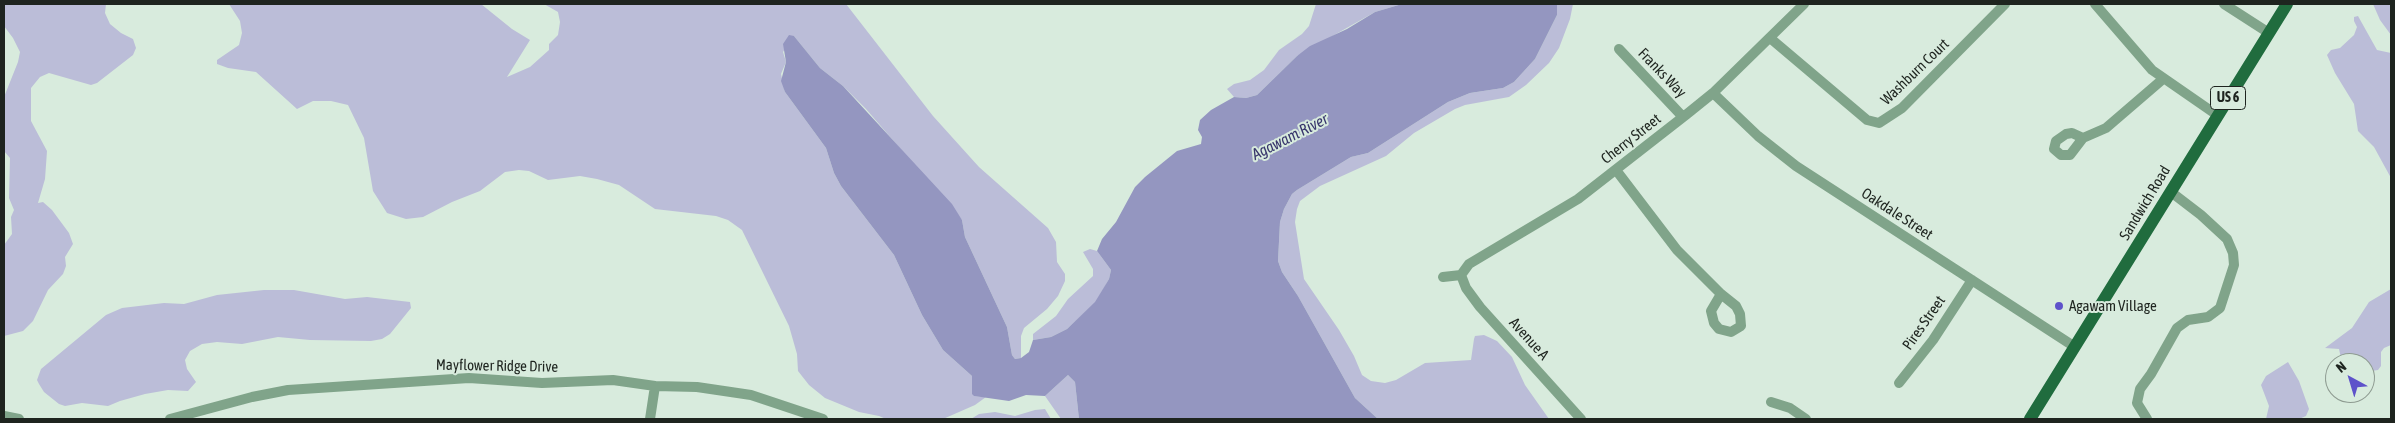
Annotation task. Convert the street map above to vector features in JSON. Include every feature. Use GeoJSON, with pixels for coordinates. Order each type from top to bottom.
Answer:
{"type":"FeatureCollection","features":[{"type":"Feature","properties":{"kind":"main road","name":"Sandwich Road"},"geometry":{"type":"LineString","coordinates":[[2030,419],[2287,4]]}},
{"type":"Feature","properties":{"kind":"street","name":"Cherry Street"},"geometry":{"type":"LineString","coordinates":[[1461,275],[1469,264],[1556,214],[1684,117],[1713,93],[1804,4]]}},
{"type":"Feature","properties":{"kind":"street","name":"Washburn Court"},"geometry":{"type":"LineString","coordinates":[[1770,38],[1868,120],[1879,123],[1902,108],[2005,4]]}},
{"type":"Feature","properties":{"kind":"street"},"geometry":{"type":"LineString","coordinates":[[2095,4],[2143,61],[2163,79],[2218,115]]}},
{"type":"Feature","properties":{"kind":"street"},"geometry":{"type":"LineString","coordinates":[[2224,4],[2268,33]]}},
{"type":"Feature","properties":{"kind":"street","name":"Franks Way"},"geometry":{"type":"LineString","coordinates":[[1619,49],[1684,117]]}},
{"type":"Feature","properties":{"kind":"street"},"geometry":{"type":"LineString","coordinates":[[2083,138],[2106,128],[2163,79]]}},
{"type":"Feature","properties":{"kind":"street","name":"Oakdale Street"},"geometry":{"type":"LineString","coordinates":[[1713,93],[1758,136],[1796,166],[2075,347]]}},
{"type":"Feature","properties":{"kind":"street"},"geometry":{"type":"LineString","coordinates":[[1616,170],[1677,250],[1721,294]]}},
{"type":"Feature","properties":{"kind":"street"},"geometry":{"type":"LineString","coordinates":[[2147,419],[2137,403],[2140,389],[2179,326],[2192,319],[2208,317],[2220,308],[2234,265],[2233,252],[2227,239],[2201,215],[2171,192]]}},
{"type":"Feature","properties":{"kind":"street"},"geometry":{"type":"LineString","coordinates":[[1443,277],[1461,275]]}},
{"type":"Feature","properties":{"kind":"street","name":"Avenue A"},"geometry":{"type":"LineString","coordinates":[[1461,275],[1466,288],[1480,307],[1581,419]]}},
{"type":"Feature","properties":{"kind":"street","name":"Pires Street"},"geometry":{"type":"LineString","coordinates":[[1900,383],[1933,340],[1972,280]]}},
{"type":"Feature","properties":{"kind":"street","name":"Mayflower Ridge Drive"},"geometry":{"type":"LineString","coordinates":[[170,419],[264,394],[372,384],[469,378],[542,383],[613,380],[656,386],[680,385],[738,392],[823,419]]}},
{"type":"Feature","properties":{"kind":"street"},"geometry":{"type":"LineString","coordinates":[[650,419],[656,386]]}},
{"type":"Feature","properties":{"kind":"street"},"geometry":{"type":"LineString","coordinates":[[1771,402],[1790,408],[1806,419]]}},
{"type":"Feature","properties":{"kind":"street"},"geometry":{"type":"LineString","coordinates":[[4,416],[19,419]]}},
{"type":"Feature","properties":{"kind":"shaded area"},"geometry":{"type":"Polygon","coordinates":[[[4,4],[106,4],[105,13],[110,24],[121,33],[133,39],[136,48],[133,55],[97,83],[91,85],[49,73],[40,77],[31,88],[31,121],[47,151],[45,179],[38,203],[43,202],[52,210],[69,233],[73,244],[65,257],[66,266],[63,274],[48,290],[33,321],[23,331],[4,336],[4,245],[12,234],[11,217],[14,210],[9,198],[10,158],[4,151],[4,97],[20,52],[4,26],[4,4]]]}},
{"type":"Feature","properties":{"kind":"shaded area"},"geometry":{"type":"Polygon","coordinates":[[[229,4],[481,4],[512,29],[530,40],[507,77],[530,67],[549,50],[549,44],[558,35],[560,22],[558,12],[544,4],[846,4],[933,116],[979,167],[1048,228],[1056,242],[1057,262],[1065,274],[1065,281],[1058,296],[1047,309],[1024,328],[1021,336],[1021,358],[1015,359],[1012,355],[1007,327],[965,237],[962,220],[866,109],[843,86],[820,68],[794,36],[783,52],[786,62],[781,74],[785,92],[826,148],[834,173],[841,186],[894,255],[922,315],[943,350],[972,376],[974,396],[986,397],[975,405],[943,419],[886,419],[859,412],[825,398],[809,385],[798,371],[797,354],[789,326],[742,230],[728,220],[716,216],[655,209],[619,185],[597,179],[580,176],[548,180],[529,171],[519,170],[505,172],[480,191],[452,202],[423,217],[406,219],[387,213],[373,191],[364,138],[348,105],[331,101],[313,101],[297,109],[256,72],[228,68],[217,64],[217,60],[239,45],[242,33],[240,21],[229,4]]]}},
{"type":"Feature","properties":{"kind":"shaded area"},"geometry":{"type":"Polygon","coordinates":[[[1316,4],[1402,4],[1375,12],[1297,56],[1257,95],[1246,98],[1234,97],[1227,89],[1234,84],[1250,80],[1264,70],[1279,50],[1302,34],[1309,26],[1316,4]]]}},
{"type":"Feature","properties":{"kind":"shaded area"},"geometry":{"type":"Polygon","coordinates":[[[1557,4],[1573,4],[1570,19],[1559,48],[1549,63],[1526,85],[1509,97],[1465,105],[1455,109],[1414,133],[1386,156],[1320,186],[1300,201],[1295,222],[1304,279],[1339,330],[1354,356],[1362,375],[1371,381],[1385,383],[1396,380],[1425,363],[1471,360],[1475,336],[1484,335],[1497,341],[1512,357],[1525,385],[1549,419],[1378,419],[1355,398],[1298,296],[1282,272],[1278,261],[1280,222],[1284,209],[1292,194],[1297,190],[1351,157],[1368,153],[1448,102],[1470,93],[1503,88],[1514,82],[1535,59],[1557,15],[1557,4]]]}},
{"type":"Feature","properties":{"kind":"shaded area"},"geometry":{"type":"Polygon","coordinates":[[[2373,4],[2391,4],[2391,35],[2380,20],[2373,4]]]}},
{"type":"Feature","properties":{"kind":"shaded area"},"geometry":{"type":"Polygon","coordinates":[[[2358,16],[2377,50],[2391,53],[2391,178],[2374,147],[2358,131],[2354,104],[2335,73],[2327,55],[2331,50],[2340,48],[2354,35],[2357,27],[2354,17],[2358,16]]]}},
{"type":"Feature","properties":{"kind":"shaded area"},"geometry":{"type":"Polygon","coordinates":[[[1090,249],[1097,251],[1111,270],[1109,279],[1096,302],[1067,329],[1051,337],[1033,340],[1033,334],[1056,316],[1068,299],[1093,276],[1093,269],[1083,252],[1090,249]]]}},
{"type":"Feature","properties":{"kind":"shaded area"},"geometry":{"type":"Polygon","coordinates":[[[2391,289],[2391,345],[2384,348],[2381,352],[2381,366],[2375,370],[2375,353],[2340,353],[2339,349],[2325,348],[2352,328],[2369,302],[2391,289]]]}},
{"type":"Feature","properties":{"kind":"shaded area"},"geometry":{"type":"Polygon","coordinates":[[[264,290],[294,290],[345,299],[367,297],[410,302],[411,308],[390,334],[382,339],[371,341],[310,340],[278,337],[242,344],[217,342],[202,344],[190,351],[185,360],[187,369],[196,382],[188,391],[168,390],[145,394],[108,406],[82,403],[65,406],[59,404],[44,392],[37,380],[41,369],[106,315],[122,308],[164,303],[184,304],[217,295],[264,290]]]}},
{"type":"Feature","properties":{"kind":"shaded area"},"geometry":{"type":"Polygon","coordinates":[[[2288,362],[2299,381],[2309,409],[2306,416],[2299,419],[2266,419],[2269,406],[2261,385],[2266,376],[2288,362]]]}},
{"type":"Feature","properties":{"kind":"shaded area"},"geometry":{"type":"Polygon","coordinates":[[[1068,375],[1075,382],[1079,419],[1061,419],[1045,396],[1068,375]]]}},
{"type":"Feature","properties":{"kind":"shaded area"},"geometry":{"type":"Polygon","coordinates":[[[1045,409],[1051,419],[971,419],[979,414],[995,412],[1015,416],[1045,409]]]}},
{"type":"Feature","properties":{"kind":"water","name":"Agawam River"},"geometry":{"type":"Polygon","coordinates":[[[1402,4],[1557,4],[1557,15],[1535,59],[1514,82],[1503,88],[1470,93],[1448,102],[1368,153],[1351,157],[1297,190],[1292,194],[1284,209],[1280,222],[1278,261],[1282,272],[1298,296],[1355,398],[1378,419],[1079,419],[1075,382],[1068,375],[1045,396],[1026,395],[1009,401],[974,396],[972,394],[972,376],[943,350],[922,315],[894,255],[841,186],[834,173],[826,148],[785,92],[781,81],[786,62],[783,44],[789,35],[794,36],[820,68],[843,86],[952,204],[962,220],[965,237],[1007,327],[1012,355],[1015,359],[1021,358],[1029,352],[1033,340],[1051,337],[1067,329],[1095,302],[1109,279],[1111,270],[1097,251],[1102,239],[1116,222],[1135,187],[1145,177],[1177,151],[1201,144],[1202,137],[1198,130],[1200,120],[1211,110],[1234,97],[1246,98],[1257,95],[1310,46],[1347,29],[1375,12],[1402,4]]]}},
{"type":"Feature","properties":{"kind":"place","name":"Agawam Village"},"geometry":{"type":"Point","coordinates":[2059,306]}}]}
